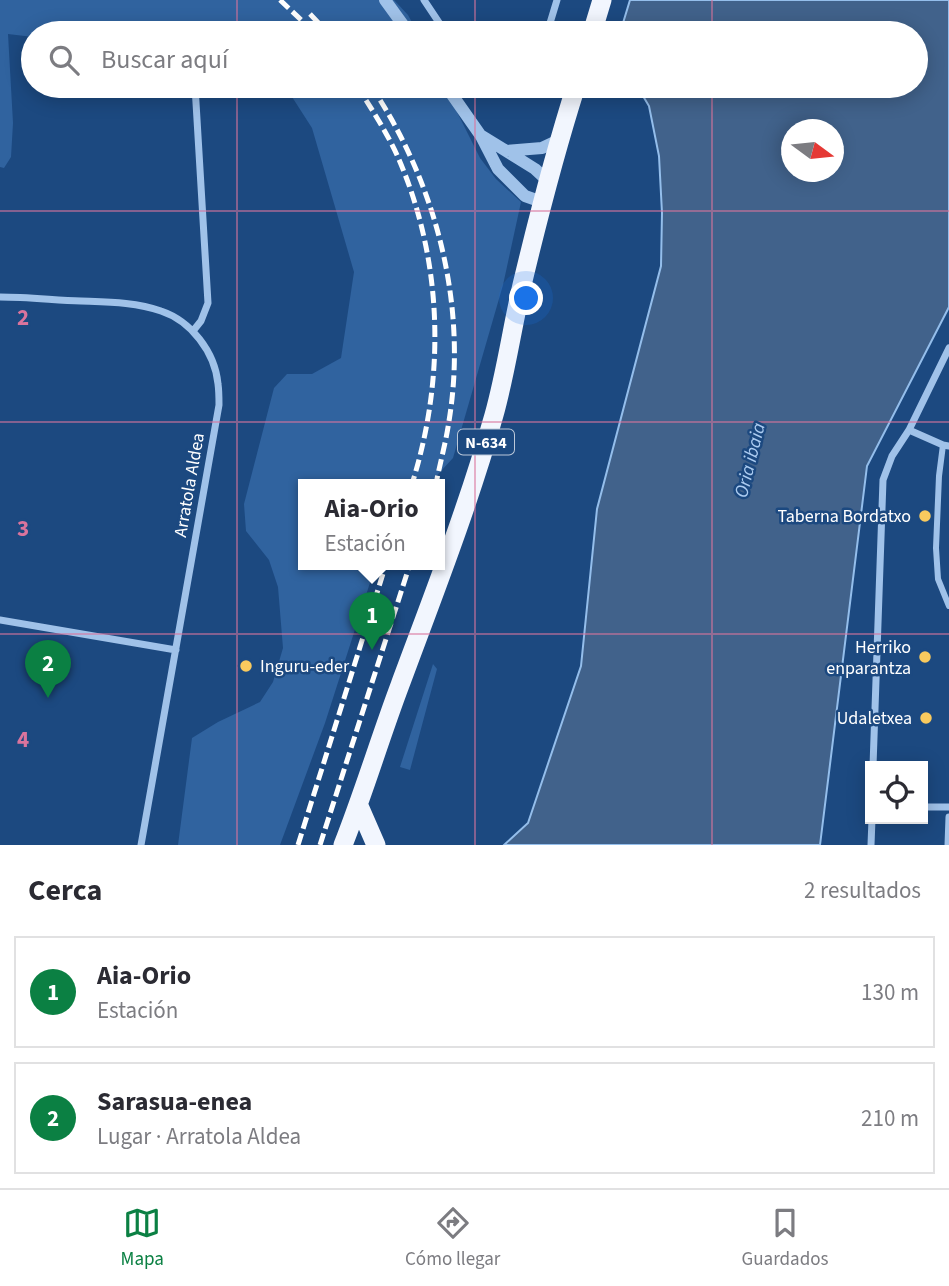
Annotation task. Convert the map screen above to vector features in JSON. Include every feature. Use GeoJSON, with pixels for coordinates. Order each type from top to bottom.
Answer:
{"type":"FeatureCollection","features":[{"type":"Feature","properties":{"kind":"highway"},"geometry":{"type":"LineString","coordinates":[[596,21],[602,0]]}},
{"type":"Feature","properties":{"kind":"highway","name":"N-634"},"geometry":{"type":"LineString","coordinates":[[445,562],[483,452],[505,370],[542,202],[572,98]]}},
{"type":"Feature","properties":{"kind":"highway","name":"N-634"},"geometry":{"type":"LineString","coordinates":[[343,845],[442,570]]}},
{"type":"Feature","properties":{"kind":"highway"},"geometry":{"type":"LineString","coordinates":[[359,806],[376,845]]}},
{"type":"Feature","properties":{"kind":"highway","name":"N-634"},"geometry":{"type":"LineString","coordinates":[[353,845],[359,806]]}},
{"type":"Feature","properties":{"kind":"street"},"geometry":{"type":"LineString","coordinates":[[385,0],[400,21]]}},
{"type":"Feature","properties":{"kind":"street"},"geometry":{"type":"LineString","coordinates":[[424,0],[438,21]]}},
{"type":"Feature","properties":{"kind":"street"},"geometry":{"type":"LineString","coordinates":[[551,21],[557,0]]}},
{"type":"Feature","properties":{"kind":"street"},"geometry":{"type":"LineString","coordinates":[[193,331],[201,321],[208,303],[196,98]]}},
{"type":"Feature","properties":{"kind":"street"},"geometry":{"type":"LineString","coordinates":[[454,98],[481,136],[498,169],[524,196],[542,202]]}},
{"type":"Feature","properties":{"kind":"street"},"geometry":{"type":"LineString","coordinates":[[481,136],[535,169],[548,181]]}},
{"type":"Feature","properties":{"kind":"street"},"geometry":{"type":"LineString","coordinates":[[506,151],[542,148],[559,140]]}},
{"type":"Feature","properties":{"kind":"street","name":"Arratola Aldea"},"geometry":{"type":"LineString","coordinates":[[0,297],[128,303],[162,311],[193,331],[213,361],[219,405],[141,845]]}},
{"type":"Feature","properties":{"kind":"street"},"geometry":{"type":"LineString","coordinates":[[873,761],[883,481],[892,456],[909,430],[949,348]]}},
{"type":"Feature","properties":{"kind":"street"},"geometry":{"type":"LineString","coordinates":[[909,430],[946,446],[939,476],[936,548],[938,579],[949,606]]}},
{"type":"Feature","properties":{"kind":"street"},"geometry":{"type":"LineString","coordinates":[[0,620],[176,650]]}},
{"type":"Feature","properties":{"kind":"street"},"geometry":{"type":"LineString","coordinates":[[928,807],[949,807]]}},
{"type":"Feature","properties":{"kind":"street"},"geometry":{"type":"LineString","coordinates":[[948,845],[949,817]]}},
{"type":"Feature","properties":{"kind":"street"},"geometry":{"type":"LineString","coordinates":[[871,845],[872,824]]}},
{"type":"Feature","properties":{"kind":"shaded area"},"geometry":{"type":"Polygon","coordinates":[[[0,0],[394,0],[411,21],[21,21],[21,36],[8,34],[13,123],[11,157],[4,168],[0,167],[0,0]]]}},
{"type":"Feature","properties":{"kind":"shaded area"},"geometry":{"type":"Polygon","coordinates":[[[293,98],[450,98],[480,158],[496,179],[521,202],[503,285],[453,458],[434,479],[298,479],[298,570],[374,570],[325,723],[280,845],[178,845],[192,738],[260,702],[273,682],[283,648],[278,587],[269,560],[246,531],[244,504],[274,388],[287,374],[312,374],[341,358],[354,272],[312,128],[293,98]]]}},
{"type":"Feature","properties":{"kind":"shaded area"},"geometry":{"type":"Polygon","coordinates":[[[433,664],[437,669],[410,770],[400,767],[433,664]]]}},
{"type":"Feature","properties":{"kind":"water","name":"Oria ibaia"},"geometry":{"type":"Polygon","coordinates":[[[630,0],[949,0],[949,307],[867,466],[820,845],[504,845],[528,823],[581,666],[597,509],[661,266],[659,156],[649,106],[644,98],[928,98],[928,21],[624,21],[630,0]]]}},
{"type":"Feature","properties":{"kind":"railway"},"geometry":{"type":"LineString","coordinates":[[280,0],[302,21]]}},
{"type":"Feature","properties":{"kind":"railway"},"geometry":{"type":"LineString","coordinates":[[310,14],[317,21]]}},
{"type":"Feature","properties":{"kind":"railway"},"geometry":{"type":"LineString","coordinates":[[364,98],[397,155],[412,195],[424,235],[431,276],[434,360],[423,443],[413,479]]}},
{"type":"Feature","properties":{"kind":"railway"},"geometry":{"type":"LineString","coordinates":[[378,98],[394,123],[429,204],[442,246],[450,290],[454,377],[448,429],[437,479]]}},
{"type":"Feature","properties":{"kind":"railway"},"geometry":{"type":"LineString","coordinates":[[298,845],[384,570]]}},
{"type":"Feature","properties":{"kind":"railway"},"geometry":{"type":"LineString","coordinates":[[320,845],[408,570]]}},
{"type":"Feature","properties":{"kind":"place","name":"Taberna Bordatxo"},"geometry":{"type":"Point","coordinates":[925,516]}},
{"type":"Feature","properties":{"kind":"place","name":"Aia-Orio"},"geometry":{"type":"Point","coordinates":[372,650]}},
{"type":"Feature","properties":{"kind":"place","name":"Herriko enparantza"},"geometry":{"type":"Point","coordinates":[925,657]}},
{"type":"Feature","properties":{"kind":"place","name":"Inguru-eder"},"geometry":{"type":"Point","coordinates":[246,666]}},
{"type":"Feature","properties":{"kind":"place","name":"Sarasua-enea"},"geometry":{"type":"Point","coordinates":[48,698]}},
{"type":"Feature","properties":{"kind":"place","name":"Udaletxea"},"geometry":{"type":"Point","coordinates":[926,718]}}]}
